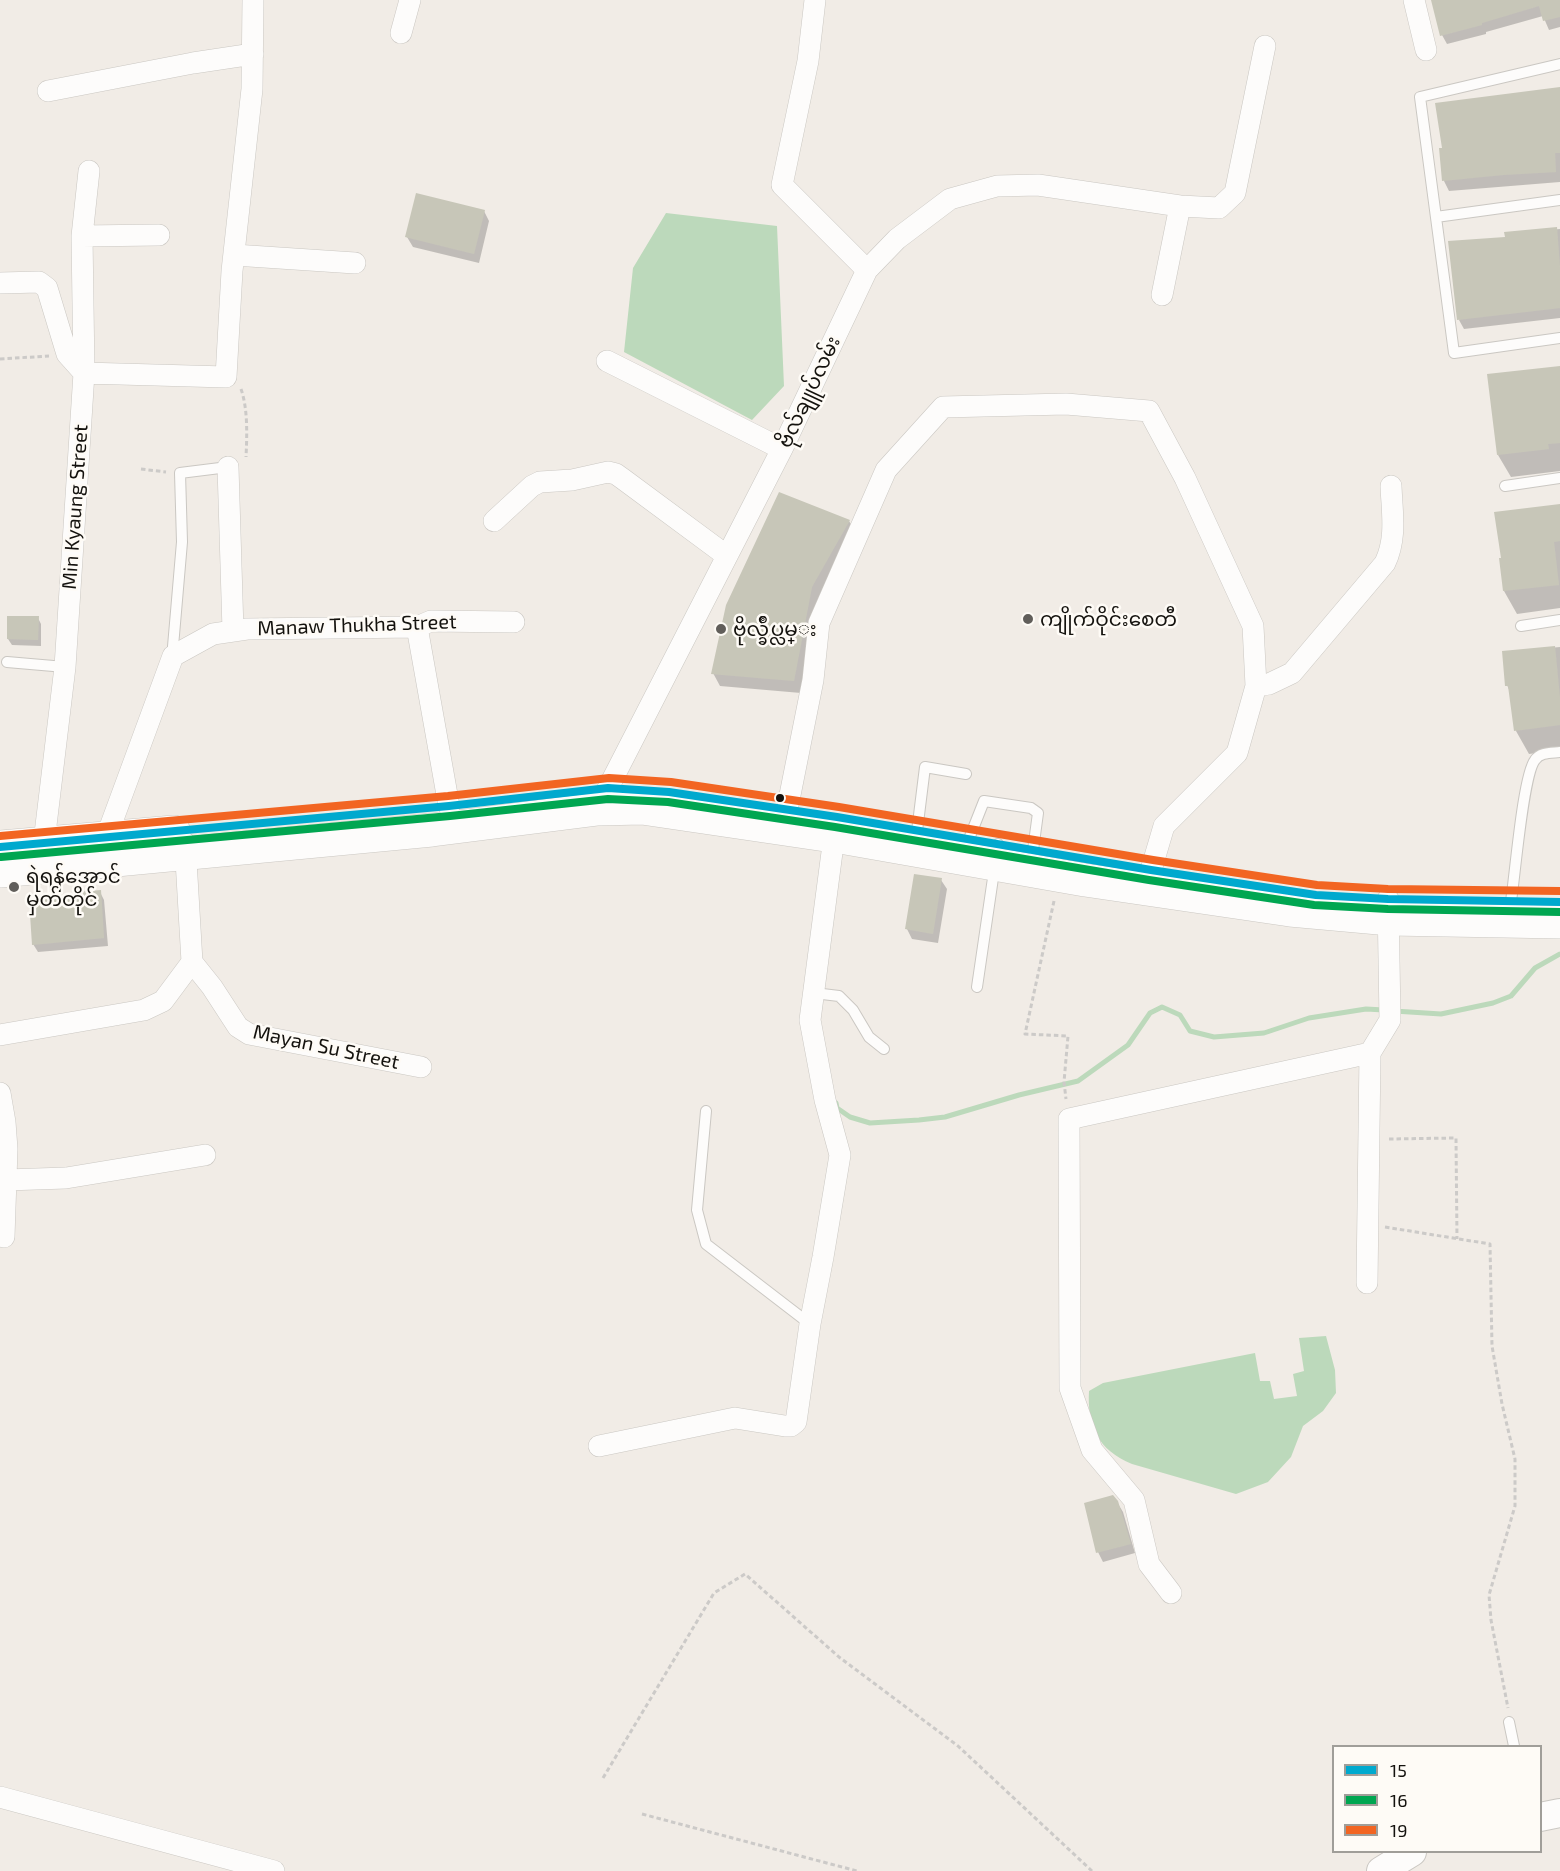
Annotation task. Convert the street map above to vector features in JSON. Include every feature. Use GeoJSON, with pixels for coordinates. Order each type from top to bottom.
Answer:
{"type":"FeatureCollection","features":[{"type":"Feature","properties":{"kind":"main road"},"geometry":{"type":"LineString","coordinates":[[451,817],[608,788],[669,792],[917,831],[987,849],[1060,875],[1290,910],[1389,909],[1511,901],[1560,902]]}},
{"type":"Feature","properties":{"kind":"main road"},"geometry":{"type":"LineString","coordinates":[[0,847],[43,855],[451,817],[642,808],[834,837],[987,849],[1033,850],[1316,895],[1389,909],[1560,922]]}},
{"type":"Feature","properties":{"kind":"main road"},"geometry":{"type":"LineString","coordinates":[[0,871],[43,855],[106,838],[185,842]]}},
{"type":"Feature","properties":{"kind":"main road"},"geometry":{"type":"LineString","coordinates":[[1542,1817],[1560,1813]]}},
{"type":"Feature","properties":{"kind":"main road"},"geometry":{"type":"LineString","coordinates":[[1381,1871],[1409,1853]]}},
{"type":"Feature","properties":{"kind":"street"},"geometry":{"type":"LineString","coordinates":[[401,33],[411,0]]}},
{"type":"Feature","properties":{"kind":"street"},"geometry":{"type":"LineString","coordinates":[[814,0],[808,61],[782,185],[867,270]]}},
{"type":"Feature","properties":{"kind":"street"},"geometry":{"type":"LineString","coordinates":[[1414,0],[1426,50]]}},
{"type":"Feature","properties":{"kind":"street"},"geometry":{"type":"LineString","coordinates":[[0,284],[39,282],[44,284],[68,354],[84,373],[226,376],[234,255],[252,89],[257,2]]}},
{"type":"Feature","properties":{"kind":"street","name":"ဗိုလ်ချူပ်လမ်း"},"geometry":{"type":"LineString","coordinates":[[608,788],[782,449],[867,270],[897,239],[950,199],[997,186],[1038,185],[1180,206],[1219,208],[1235,193],[1265,46]]}},
{"type":"Feature","properties":{"kind":"street"},"geometry":{"type":"LineString","coordinates":[[48,91],[193,63],[253,54]]}},
{"type":"Feature","properties":{"kind":"street","name":"Min Kyaung Street"},"geometry":{"type":"LineString","coordinates":[[43,855],[65,667],[84,373],[82,236],[89,171]]}},
{"type":"Feature","properties":{"kind":"street"},"geometry":{"type":"LineString","coordinates":[[1162,295],[1180,206]]}},
{"type":"Feature","properties":{"kind":"street"},"geometry":{"type":"LineString","coordinates":[[82,236],[159,235]]}},
{"type":"Feature","properties":{"kind":"street"},"geometry":{"type":"LineString","coordinates":[[234,255],[355,263]]}},
{"type":"Feature","properties":{"kind":"street"},"geometry":{"type":"LineString","coordinates":[[607,361],[782,449]]}},
{"type":"Feature","properties":{"kind":"street"},"geometry":{"type":"LineString","coordinates":[[787,810],[813,680],[819,623],[886,470],[943,407],[1066,404],[1149,411],[1185,478],[1253,626],[1256,686],[1237,753],[1164,826],[1151,870]]}},
{"type":"Feature","properties":{"kind":"street"},"geometry":{"type":"LineString","coordinates":[[228,467],[233,631]]}},
{"type":"Feature","properties":{"kind":"street"},"geometry":{"type":"LineString","coordinates":[[494,521],[532,486],[540,482],[572,480],[608,472],[616,474],[727,556]]}},
{"type":"Feature","properties":{"kind":"street"},"geometry":{"type":"LineString","coordinates":[[1256,686],[1269,684],[1292,673],[1385,563],[1392,550],[1393,538],[1391,486]]}},
{"type":"Feature","properties":{"kind":"street","name":"Manaw Thukha Street"},"geometry":{"type":"LineString","coordinates":[[172,658],[213,633],[247,628],[417,627],[431,621],[514,622]]}},
{"type":"Feature","properties":{"kind":"street"},"geometry":{"type":"LineString","coordinates":[[417,627],[451,817]]}},
{"type":"Feature","properties":{"kind":"street"},"geometry":{"type":"LineString","coordinates":[[106,838],[172,658]]}},
{"type":"Feature","properties":{"kind":"street"},"geometry":{"type":"LineString","coordinates":[[599,1446],[735,1418],[785,1426],[794,1425],[796,1422],[810,1324],[824,1257],[840,1155],[825,1100],[810,1020],[834,837]]}},
{"type":"Feature","properties":{"kind":"street"},"geometry":{"type":"LineString","coordinates":[[0,1035],[144,1010],[163,1001],[192,962],[185,842]]}},
{"type":"Feature","properties":{"kind":"street"},"geometry":{"type":"LineString","coordinates":[[1367,1283],[1370,1053],[1390,1020],[1389,909]]}},
{"type":"Feature","properties":{"kind":"street","name":"Mayan Su Street"},"geometry":{"type":"LineString","coordinates":[[192,962],[212,987],[238,1027],[249,1034],[421,1067]]}},
{"type":"Feature","properties":{"kind":"street"},"geometry":{"type":"LineString","coordinates":[[1172,1593],[1149,1564],[1134,1500],[1092,1450],[1070,1388],[1069,1119],[1370,1053]]}},
{"type":"Feature","properties":{"kind":"street"},"geometry":{"type":"LineString","coordinates":[[0,1093],[6,1140],[4,1237]]}},
{"type":"Feature","properties":{"kind":"street"},"geometry":{"type":"LineString","coordinates":[[6,1180],[66,1178],[205,1155]]}},
{"type":"Feature","properties":{"kind":"street"},"geometry":{"type":"LineString","coordinates":[[0,1797],[264,1870]]}},
{"type":"Feature","properties":{"kind":"lane"},"geometry":{"type":"LineString","coordinates":[[1560,64],[1420,98],[1454,353],[1560,338]]}},
{"type":"Feature","properties":{"kind":"lane"},"geometry":{"type":"LineString","coordinates":[[1436,218],[1560,200]]}},
{"type":"Feature","properties":{"kind":"lane"},"geometry":{"type":"LineString","coordinates":[[172,658],[182,542],[180,473],[228,467]]}},
{"type":"Feature","properties":{"kind":"lane"},"geometry":{"type":"LineString","coordinates":[[1504,486],[1560,478]]}},
{"type":"Feature","properties":{"kind":"lane"},"geometry":{"type":"LineString","coordinates":[[1521,626],[1560,620]]}},
{"type":"Feature","properties":{"kind":"lane"},"geometry":{"type":"LineString","coordinates":[[7,662],[65,667]]}},
{"type":"Feature","properties":{"kind":"lane"},"geometry":{"type":"LineString","coordinates":[[1511,901],[1527,784],[1534,761],[1541,754],[1560,752]]}},
{"type":"Feature","properties":{"kind":"lane"},"geometry":{"type":"LineString","coordinates":[[917,831],[925,767],[966,774]]}},
{"type":"Feature","properties":{"kind":"lane"},"geometry":{"type":"LineString","coordinates":[[977,987],[987,849],[984,801],[1031,808],[1038,813],[1033,850]]}},
{"type":"Feature","properties":{"kind":"lane"},"geometry":{"type":"LineString","coordinates":[[813,993],[839,996],[853,1010],[869,1037],[884,1049]]}},
{"type":"Feature","properties":{"kind":"lane"},"geometry":{"type":"LineString","coordinates":[[706,1111],[697,1210],[706,1244],[810,1324]]}},
{"type":"Feature","properties":{"kind":"lane"},"geometry":{"type":"LineString","coordinates":[[1509,1722],[1514,1745]]}},
{"type":"Feature","properties":{"kind":"path"},"geometry":{"type":"LineString","coordinates":[[0,359],[68,354]]}},
{"type":"Feature","properties":{"kind":"path"},"geometry":{"type":"LineString","coordinates":[[226,376],[240,388],[244,397],[246,447],[243,462],[228,467]]}},
{"type":"Feature","properties":{"kind":"path"},"geometry":{"type":"LineString","coordinates":[[141,469],[180,473]]}},
{"type":"Feature","properties":{"kind":"path"},"geometry":{"type":"LineString","coordinates":[[1060,875],[1025,1034],[1068,1036],[1064,1082],[1069,1119]]}},
{"type":"Feature","properties":{"kind":"path"},"geometry":{"type":"LineString","coordinates":[[1369,1139],[1456,1138],[1457,1239]]}},
{"type":"Feature","properties":{"kind":"path"},"geometry":{"type":"LineString","coordinates":[[1368,1224],[1490,1244],[1492,1346],[1515,1459],[1515,1506],[1489,1595],[1491,1620],[1506,1693],[1509,1722]]}},
{"type":"Feature","properties":{"kind":"path"},"geometry":{"type":"LineString","coordinates":[[603,1778],[714,1593],[745,1574],[839,1657],[958,1746],[1092,1871]]}},
{"type":"Feature","properties":{"kind":"path"},"geometry":{"type":"LineString","coordinates":[[642,1814],[857,1871]]}},
{"type":"Feature","properties":{"kind":"shaded area"},"geometry":{"type":"Polygon","coordinates":[[[666,213],[777,226],[784,386],[752,420],[624,352],[633,268],[666,213]]]}},
{"type":"Feature","properties":{"kind":"shaded area"},"geometry":{"type":"Polygon","coordinates":[[[1326,1336],[1335,1370],[1336,1393],[1323,1411],[1303,1426],[1291,1457],[1268,1482],[1236,1494],[1132,1464],[1111,1452],[1103,1444],[1093,1426],[1089,1391],[1103,1383],[1255,1353],[1260,1381],[1270,1381],[1274,1399],[1297,1396],[1293,1374],[1304,1371],[1299,1338],[1326,1336]]]}},
{"type":"Feature","properties":{"kind":"building"},"geometry":{"type":"Polygon","coordinates":[[[1431,0],[1560,0],[1560,17],[1543,21],[1539,6],[1440,36],[1431,0]]]}},
{"type":"Feature","properties":{"kind":"building"},"geometry":{"type":"Polygon","coordinates":[[[1560,87],[1560,153],[1555,153],[1556,172],[1442,181],[1439,148],[1442,148],[1435,103],[1560,87]]]}},
{"type":"Feature","properties":{"kind":"building"},"geometry":{"type":"Polygon","coordinates":[[[416,193],[485,210],[474,254],[405,237],[416,193]]]}},
{"type":"Feature","properties":{"kind":"building"},"geometry":{"type":"Polygon","coordinates":[[[1557,227],[1560,308],[1457,320],[1448,241],[1505,237],[1504,232],[1557,227]]]}},
{"type":"Feature","properties":{"kind":"building"},"geometry":{"type":"Polygon","coordinates":[[[1560,366],[1560,443],[1548,444],[1549,449],[1497,455],[1487,374],[1560,366]]]}},
{"type":"Feature","properties":{"kind":"building"},"geometry":{"type":"Polygon","coordinates":[[[779,492],[850,520],[812,587],[794,681],[711,674],[726,605],[779,492]]]}},
{"type":"Feature","properties":{"kind":"building"},"geometry":{"type":"Polygon","coordinates":[[[1560,504],[1560,541],[1554,542],[1559,585],[1503,591],[1494,512],[1560,504]]]}},
{"type":"Feature","properties":{"kind":"building"},"geometry":{"type":"Polygon","coordinates":[[[7,616],[39,616],[38,640],[7,639],[7,616]]]}},
{"type":"Feature","properties":{"kind":"building"},"geometry":{"type":"Polygon","coordinates":[[[1555,646],[1560,725],[1514,731],[1508,686],[1505,686],[1502,651],[1555,646]]]}},
{"type":"Feature","properties":{"kind":"building"},"geometry":{"type":"Polygon","coordinates":[[[914,874],[942,878],[933,934],[905,929],[914,874]]]}},
{"type":"Feature","properties":{"kind":"building"},"geometry":{"type":"Polygon","coordinates":[[[101,890],[104,938],[32,945],[29,899],[75,896],[75,892],[101,890]]]}},
{"type":"Feature","properties":{"kind":"building"},"geometry":{"type":"Polygon","coordinates":[[[1113,1495],[1118,1501],[1131,1544],[1096,1553],[1084,1503],[1113,1495]]]}},
{"type":"Feature","properties":{"kind":"waterway"},"geometry":{"type":"LineString","coordinates":[[1394,1011],[1441,1014],[1493,1003],[1511,996],[1535,968],[1560,954]]}},
{"type":"Feature","properties":{"kind":"waterway"},"geometry":{"type":"LineString","coordinates":[[836,1103],[837,1108],[850,1117],[870,1123],[919,1120],[945,1117],[1019,1095],[1078,1081],[1128,1045],[1150,1013],[1162,1007],[1180,1015],[1190,1031],[1214,1037],[1264,1033],[1309,1018],[1366,1009],[1384,1010]]}},
{"type":"Feature","properties":{"kind":"transit line","name":"19"},"geometry":{"type":"LineString","coordinates":[[0,836],[448,796],[609,778],[671,782],[839,807],[1317,885],[1388,889],[1560,891]]}},
{"type":"Feature","properties":{"kind":"transit line","name":"15"},"geometry":{"type":"LineString","coordinates":[[0,847],[449,806],[608,788],[669,792],[837,817],[1151,870],[1316,895],[1388,899],[1560,902]]}},
{"type":"Feature","properties":{"kind":"transit line","name":"16"},"geometry":{"type":"LineString","coordinates":[[1,857],[450,816],[608,799],[668,802],[835,827],[1149,880],[1314,905],[1388,909],[1560,912]]}},
{"type":"Feature","properties":{"kind":"place","name":"ကျိုက်ဝိုင်းစေတီ"},"geometry":{"type":"Point","coordinates":[1028,619]}},
{"type":"Feature","properties":{"kind":"place","name":"ဗိုလ္ခ်ဳပ္လမ္း"},"geometry":{"type":"Point","coordinates":[721,629]}},
{"type":"Feature","properties":{"kind":"place","name":"ရဲရန်အောင် မှတ်တိုင်"},"geometry":{"type":"Point","coordinates":[14,887]}}]}
